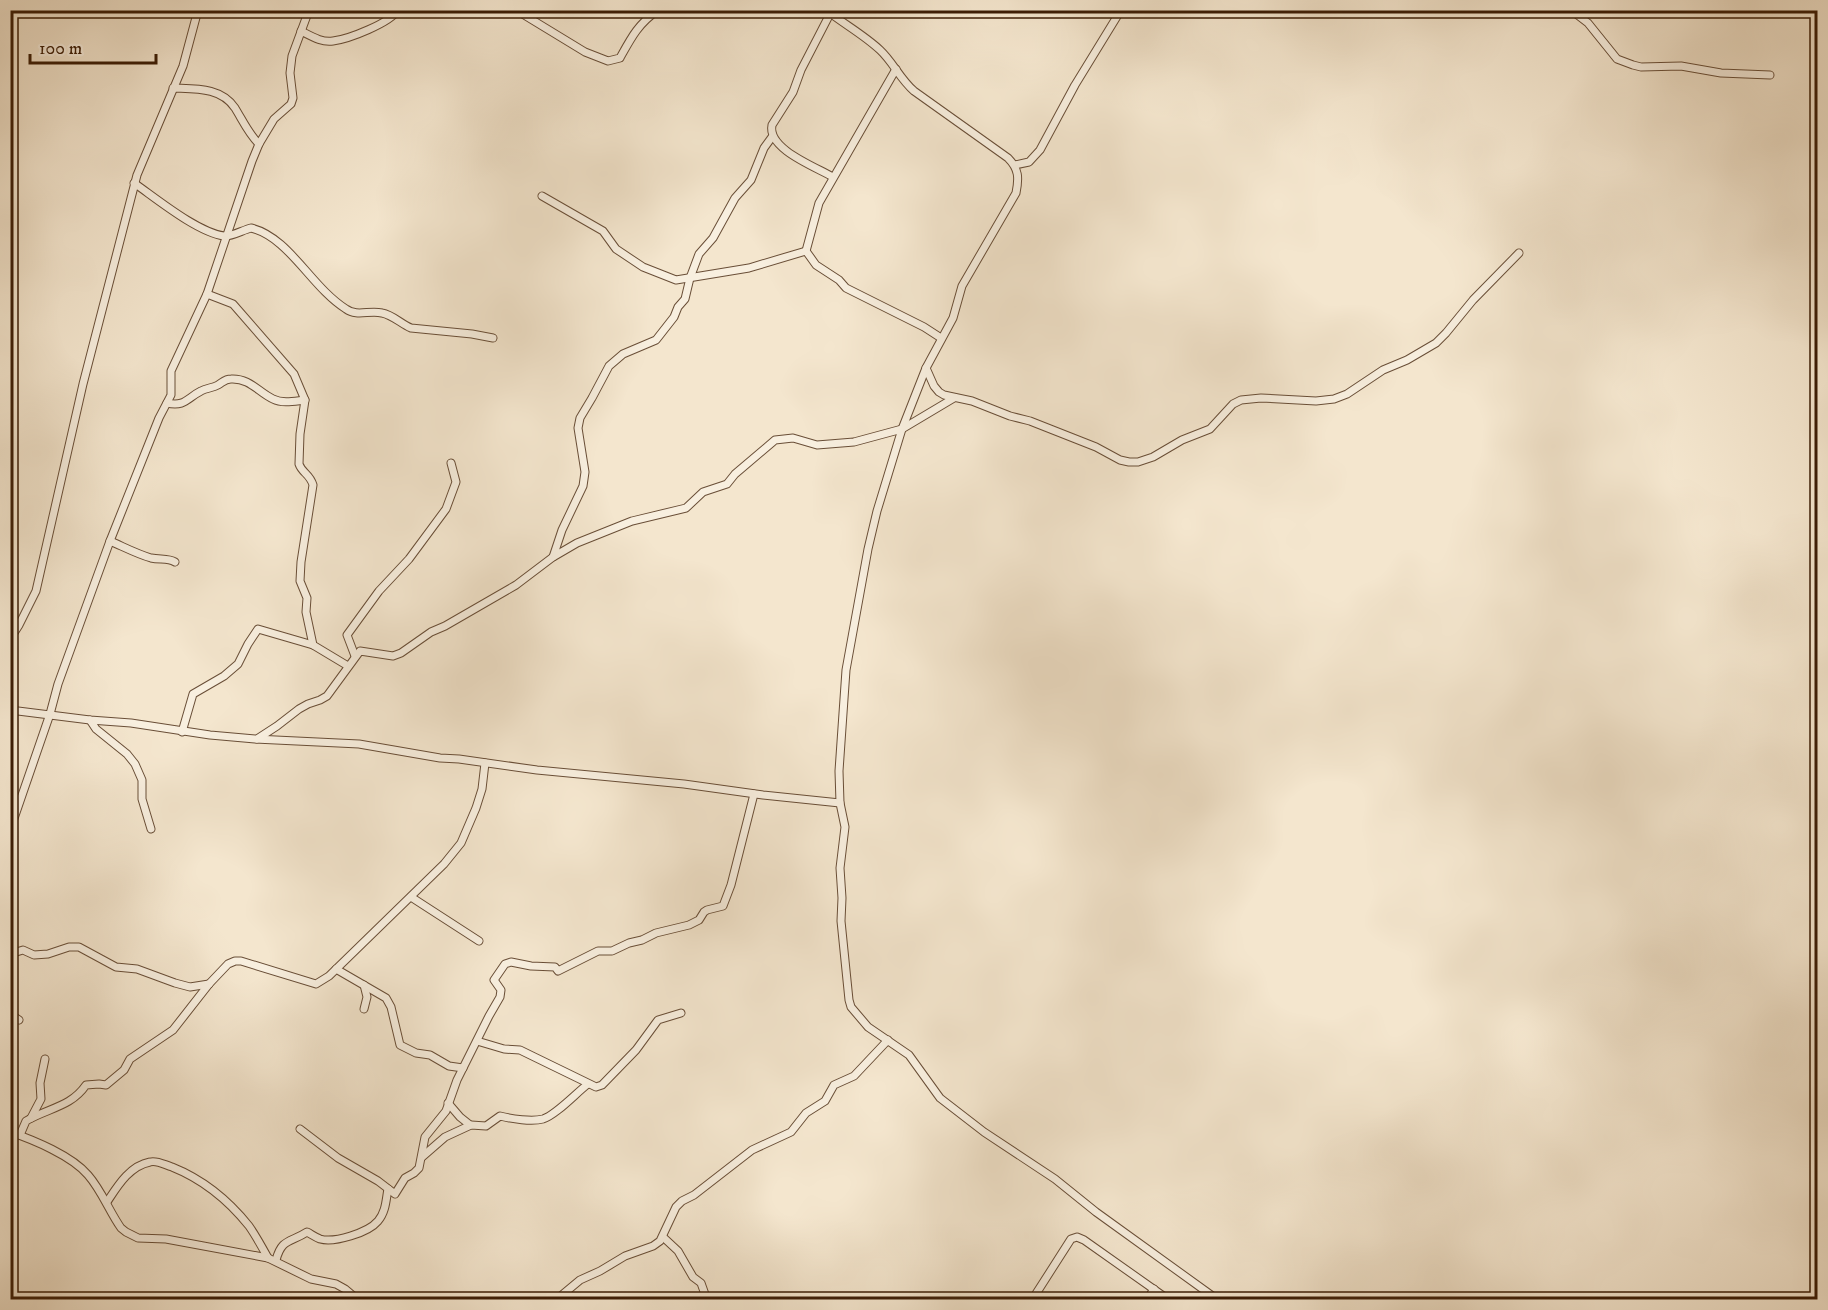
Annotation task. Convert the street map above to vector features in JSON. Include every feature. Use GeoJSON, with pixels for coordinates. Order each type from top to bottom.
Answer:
{"type":"FeatureCollection","features":[{"type":"Feature","properties":{"kind":"street"},"geometry":{"type":"LineString","coordinates":[[10,639],[20,625],[36,591],[83,384],[135,183],[183,66],[198,10]]}},
{"type":"Feature","properties":{"kind":"street"},"geometry":{"type":"LineString","coordinates":[[10,830],[58,684],[110,541],[167,403],[172,388],[171,371],[207,294],[259,144],[274,119],[291,104],[293,98],[290,73],[292,56],[309,10]]}},
{"type":"Feature","properties":{"kind":"street"},"geometry":{"type":"LineString","coordinates":[[301,31],[315,39],[332,41],[365,31],[395,16],[398,10]]}},
{"type":"Feature","properties":{"kind":"street"},"geometry":{"type":"LineString","coordinates":[[516,10],[585,52],[608,61],[620,58],[634,32],[656,11]]}},
{"type":"Feature","properties":{"kind":"street"},"geometry":{"type":"LineString","coordinates":[[1015,165],[1029,162],[1040,150],[1075,84],[1120,10]]}},
{"type":"Feature","properties":{"kind":"street"},"geometry":{"type":"LineString","coordinates":[[1571,10],[1588,23],[1617,59],[1633,65],[1641,67],[1681,66],[1721,73],[1770,75]]}},
{"type":"Feature","properties":{"kind":"street"},"geometry":{"type":"LineString","coordinates":[[553,557],[562,530],[583,486],[585,472],[578,428],[580,418],[609,366],[615,360],[660,336],[665,326],[674,317],[685,299],[699,254],[713,238],[735,198],[751,180],[764,148],[772,137],[772,125],[793,93],[801,70],[829,12],[874,44],[914,91],[1015,165],[1019,179],[1016,193],[962,286],[953,318],[927,368],[902,429],[877,512],[851,636],[846,670],[838,789],[845,827],[840,868],[841,932],[851,1007],[868,1027],[909,1054],[940,1098],[951,1107],[1055,1179],[1095,1212],[1218,1299]]}},
{"type":"Feature","properties":{"kind":"street"},"geometry":{"type":"LineString","coordinates":[[896,69],[819,203],[806,250],[816,265],[839,280],[846,288],[924,327],[941,338]]}},
{"type":"Feature","properties":{"kind":"street"},"geometry":{"type":"LineString","coordinates":[[173,88],[207,90],[228,99],[250,135],[259,144]]}},
{"type":"Feature","properties":{"kind":"street"},"geometry":{"type":"LineString","coordinates":[[772,137],[779,146],[833,177]]}},
{"type":"Feature","properties":{"kind":"street"},"geometry":{"type":"LineString","coordinates":[[135,183],[167,208],[226,237],[251,228],[269,235],[283,246],[321,289],[354,313],[381,312],[411,328],[493,338]]}},
{"type":"Feature","properties":{"kind":"street"},"geometry":{"type":"LineString","coordinates":[[542,196],[603,231],[616,249],[643,267],[676,280],[749,268],[806,250]]}},
{"type":"Feature","properties":{"kind":"street"},"geometry":{"type":"LineString","coordinates":[[927,368],[939,392],[1030,421],[1096,447],[1120,460],[1138,462],[1210,429],[1233,404],[1241,400],[1261,398],[1316,401],[1334,399],[1347,394],[1383,370],[1407,360],[1436,342],[1519,253]]}},
{"type":"Feature","properties":{"kind":"street"},"geometry":{"type":"LineString","coordinates":[[210,284],[216,296]]}},
{"type":"Feature","properties":{"kind":"street"},"geometry":{"type":"LineString","coordinates":[[207,294],[233,304],[240,311],[294,374],[305,400],[300,434],[299,464],[300,468],[309,475],[313,485],[302,550],[300,581],[307,598],[306,612],[313,645]]}},
{"type":"Feature","properties":{"kind":"street"},"geometry":{"type":"LineString","coordinates":[[167,403],[180,405],[204,389],[216,386],[228,379],[246,381],[274,400],[283,402],[305,400]]}},
{"type":"Feature","properties":{"kind":"street"},"geometry":{"type":"LineString","coordinates":[[257,739],[299,709],[327,696],[360,651],[393,656],[401,653],[431,632],[516,585],[553,557],[591,537],[632,521],[686,508],[708,489],[727,484],[735,474],[775,440],[794,438],[817,445],[854,442],[902,429],[954,398]]}},
{"type":"Feature","properties":{"kind":"street"},"geometry":{"type":"LineString","coordinates":[[355,656],[347,636],[379,591],[409,559],[446,509],[456,482],[452,464]]}},
{"type":"Feature","properties":{"kind":"street"},"geometry":{"type":"LineString","coordinates":[[110,541],[144,556],[169,559],[175,562]]}},
{"type":"Feature","properties":{"kind":"street"},"geometry":{"type":"LineString","coordinates":[[182,732],[193,694],[224,676],[238,664],[258,629],[313,645],[348,666]]}},
{"type":"Feature","properties":{"kind":"street"},"geometry":{"type":"LineString","coordinates":[[10,710],[131,723],[182,732],[257,739],[359,744],[548,772],[684,784],[840,803]]}},
{"type":"Feature","properties":{"kind":"street"},"geometry":{"type":"LineString","coordinates":[[90,720],[96,729],[127,754],[135,764],[142,780],[142,799],[151,829]]}},
{"type":"Feature","properties":{"kind":"street"},"geometry":{"type":"LineString","coordinates":[[20,1135],[23,1125],[31,1118],[72,1100],[86,1085],[106,1085],[112,1081],[124,1070],[130,1059],[173,1030],[228,964],[235,961],[249,963],[316,984],[329,976],[444,864],[461,843],[482,789],[484,763]]}},
{"type":"Feature","properties":{"kind":"street"},"geometry":{"type":"LineString","coordinates":[[300,1129],[338,1158],[395,1194],[405,1178],[418,1168],[425,1137],[442,1116],[463,1068],[500,997],[501,990],[494,980],[505,964],[511,962],[555,967],[558,970],[598,951],[612,951],[656,933],[689,926],[699,920],[707,910],[723,906],[731,885],[754,794]]}},
{"type":"Feature","properties":{"kind":"street"},"geometry":{"type":"LineString","coordinates":[[411,897],[479,941]]}},
{"type":"Feature","properties":{"kind":"street"},"geometry":{"type":"LineString","coordinates":[[10,954],[22,950],[34,955],[48,954],[69,947],[79,947],[116,967],[137,969],[189,987],[209,984]]}},
{"type":"Feature","properties":{"kind":"street"},"geometry":{"type":"LineString","coordinates":[[336,969],[386,998],[391,1007],[400,1045],[416,1053],[430,1055],[449,1066],[463,1068]]}},
{"type":"Feature","properties":{"kind":"street"},"geometry":{"type":"LineString","coordinates":[[364,985],[367,997],[364,1009]]}},
{"type":"Feature","properties":{"kind":"street"},"geometry":{"type":"LineString","coordinates":[[477,1041],[504,1049],[520,1050],[596,1087],[602,1085],[636,1050],[658,1020],[681,1013]]}},
{"type":"Feature","properties":{"kind":"street"},"geometry":{"type":"LineString","coordinates":[[10,1014],[19,1020]]}},
{"type":"Feature","properties":{"kind":"street"},"geometry":{"type":"LineString","coordinates":[[556,1299],[580,1280],[625,1256],[653,1246],[660,1241],[676,1207],[682,1201],[694,1195],[752,1150],[791,1132],[806,1113],[823,1103],[834,1085],[854,1077],[888,1040]]}},
{"type":"Feature","properties":{"kind":"street"},"geometry":{"type":"LineString","coordinates":[[31,1118],[41,1099],[40,1083],[45,1059]]}},
{"type":"Feature","properties":{"kind":"street"},"geometry":{"type":"LineString","coordinates":[[422,1157],[445,1137],[470,1125],[486,1126],[500,1116],[515,1119],[544,1119],[562,1107],[588,1084]]}},
{"type":"Feature","properties":{"kind":"street"},"geometry":{"type":"LineString","coordinates":[[448,1103],[470,1125]]}},
{"type":"Feature","properties":{"kind":"street"},"geometry":{"type":"LineString","coordinates":[[10,1132],[53,1151],[81,1167],[107,1202],[121,1228],[138,1238],[166,1239],[276,1260],[306,1277],[336,1284],[358,1299]]}},
{"type":"Feature","properties":{"kind":"street"},"geometry":{"type":"LineString","coordinates":[[107,1202],[125,1176],[141,1165],[158,1162],[191,1176],[213,1190],[249,1226],[268,1258]]}},
{"type":"Feature","properties":{"kind":"street"},"geometry":{"type":"LineString","coordinates":[[276,1260],[279,1248],[307,1232],[321,1239],[335,1239],[364,1230],[377,1222],[386,1205],[388,1189]]}},
{"type":"Feature","properties":{"kind":"street"},"geometry":{"type":"LineString","coordinates":[[663,1237],[678,1251],[693,1277],[701,1283],[707,1299]]}},
{"type":"Feature","properties":{"kind":"street"},"geometry":{"type":"LineString","coordinates":[[1032,1299],[1071,1239],[1077,1237],[1168,1299]]}},
{"type":"Feature","properties":{"kind":"street"},"geometry":{"type":"LineString","coordinates":[[1147,1299],[1154,1289]]}}]}
